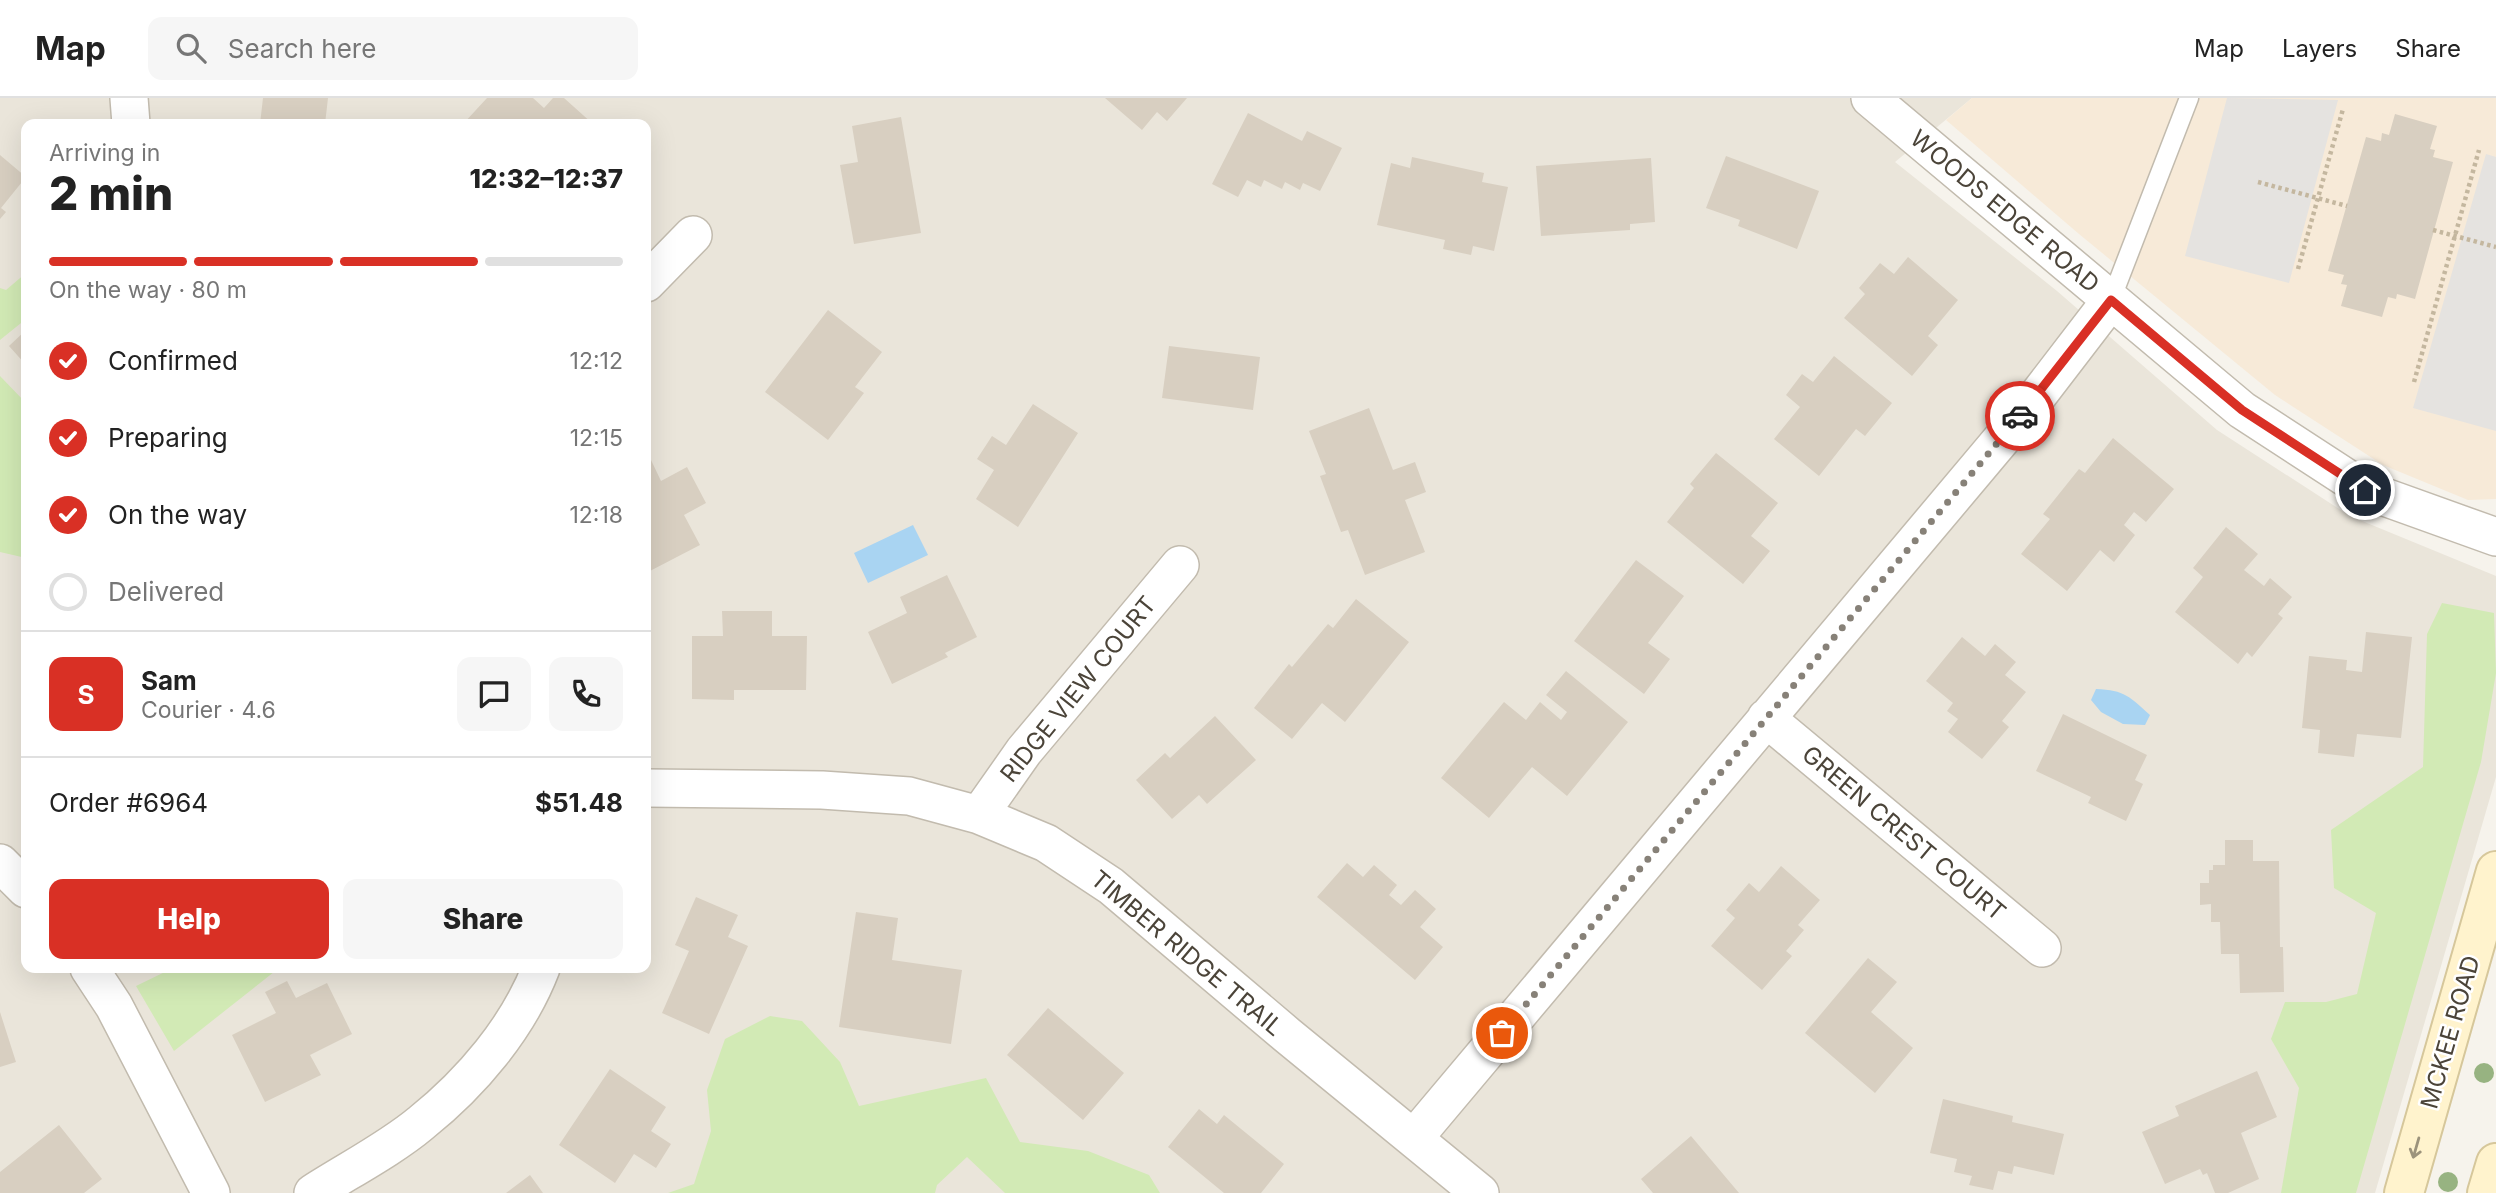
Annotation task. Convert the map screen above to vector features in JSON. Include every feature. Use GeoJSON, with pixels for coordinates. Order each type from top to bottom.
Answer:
{"type":"FeatureCollection","features":[{"type":"Feature","properties":{"kind":"main road","name":"MCKEE ROAD"},"geometry":{"type":"LineString","coordinates":[[2403,1193],[2496,871]]}},
{"type":"Feature","properties":{"kind":"main road"},"geometry":{"type":"LineString","coordinates":[[2487,1193],[2496,1163]]}},
{"type":"Feature","properties":{"kind":"street"},"geometry":{"type":"LineString","coordinates":[[129,98],[131,119]]}},
{"type":"Feature","properties":{"kind":"street","name":"WOODS EDGE ROAD"},"geometry":{"type":"LineString","coordinates":[[1870,98],[2242,410],[2365,490],[2496,537]]}},
{"type":"Feature","properties":{"kind":"street"},"geometry":{"type":"LineString","coordinates":[[651,277],[692,235]]}},
{"type":"Feature","properties":{"kind":"street"},"geometry":{"type":"LineString","coordinates":[[1414,1138],[2032,402],[2111,300]]}},
{"type":"Feature","properties":{"kind":"street","name":"RIDGE VIEW COURT"},"geometry":{"type":"LineString","coordinates":[[979,815],[1024,751],[1180,565]]}},
{"type":"Feature","properties":{"kind":"street","name":"GREEN CREST COURT"},"geometry":{"type":"LineString","coordinates":[[1766,718],[2042,948]]}},
{"type":"Feature","properties":{"kind":"street","name":"TIMBER RIDGE TRAIL"},"geometry":{"type":"LineString","coordinates":[[651,788],[822,790],[909,796],[979,815],[1046,843],[1111,886],[1480,1193]]}},
{"type":"Feature","properties":{"kind":"street"},"geometry":{"type":"LineString","coordinates":[[0,863],[21,883]]}},
{"type":"Feature","properties":{"kind":"street"},"geometry":{"type":"LineString","coordinates":[[92,973],[114,1006],[211,1193]]}},
{"type":"Feature","properties":{"kind":"street"},"geometry":{"type":"LineString","coordinates":[[313,1193],[420,1125],[465,1084],[505,1034],[538,973]]}},
{"type":"Feature","properties":{"kind":"lane"},"geometry":{"type":"LineString","coordinates":[[2111,300],[2189,98]]}},
{"type":"Feature","properties":{"kind":"path"},"geometry":{"type":"LineString","coordinates":[[2298,269],[2343,109]]}},
{"type":"Feature","properties":{"kind":"path"},"geometry":{"type":"LineString","coordinates":[[2414,382],[2479,150]]}},
{"type":"Feature","properties":{"kind":"path"},"geometry":{"type":"LineString","coordinates":[[2258,182],[2347,206]]}},
{"type":"Feature","properties":{"kind":"path"},"geometry":{"type":"LineString","coordinates":[[2434,230],[2496,247]]}},
{"type":"Feature","properties":{"kind":"shaded area"},"geometry":{"type":"Polygon","coordinates":[[[0,98],[1972,98],[1895,162],[2057,291],[2217,430],[2350,516],[2496,576],[2496,777],[2375,1193],[0,1193],[0,98]]]}},
{"type":"Feature","properties":{"kind":"shaded area"},"geometry":{"type":"Polygon","coordinates":[[[1972,98],[2496,98],[2496,499],[2468,500],[2383,465],[2275,395],[2079,234],[1946,120],[1972,98]]]}},
{"type":"Feature","properties":{"kind":"shaded area"},"geometry":{"type":"Polygon","coordinates":[[[2227,98],[2338,100],[2289,283],[2185,256],[2227,98]]]}},
{"type":"Feature","properties":{"kind":"shaded area"},"geometry":{"type":"Polygon","coordinates":[[[2486,154],[2496,157],[2496,431],[2413,408],[2486,154]]]}},
{"type":"Feature","properties":{"kind":"green space"},"geometry":{"type":"Polygon","coordinates":[[[21,277],[21,323],[0,340],[0,288],[6,290],[21,277]]]}},
{"type":"Feature","properties":{"kind":"green space"},"geometry":{"type":"Polygon","coordinates":[[[0,376],[21,398],[21,557],[0,552],[0,376]]]}},
{"type":"Feature","properties":{"kind":"green space"},"geometry":{"type":"Polygon","coordinates":[[[2442,603],[2494,613],[2496,673],[2481,762],[2356,1193],[2281,1193],[2299,1088],[2271,1039],[2285,1002],[2326,1002],[2357,994],[2376,913],[2334,888],[2331,830],[2423,767],[2427,634],[2442,603]]]}},
{"type":"Feature","properties":{"kind":"green space"},"geometry":{"type":"Polygon","coordinates":[[[163,973],[273,973],[174,1051],[136,986],[163,973]]]}},
{"type":"Feature","properties":{"kind":"green space"},"geometry":{"type":"Polygon","coordinates":[[[770,1016],[802,1021],[840,1062],[859,1106],[986,1078],[1020,1142],[1088,1151],[1149,1175],[1160,1193],[1005,1193],[967,1157],[937,1185],[935,1193],[668,1193],[694,1184],[711,1131],[707,1090],[725,1039],[770,1016]]]}},
{"type":"Feature","properties":{"kind":"water"},"geometry":{"type":"Polygon","coordinates":[[[913,525],[928,555],[868,583],[854,553],[913,525]]]}},
{"type":"Feature","properties":{"kind":"water"},"geometry":{"type":"Polygon","coordinates":[[[2096,689],[2114,691],[2132,699],[2150,715],[2145,725],[2123,724],[2101,712],[2091,700],[2096,689]]]}},
{"type":"Feature","properties":{"kind":"building"},"geometry":{"type":"Polygon","coordinates":[[[263,98],[328,98],[326,119],[261,119],[263,98]]]}},
{"type":"Feature","properties":{"kind":"building"},"geometry":{"type":"Polygon","coordinates":[[[487,98],[533,98],[544,108],[553,98],[564,98],[587,119],[468,119],[487,98]]]}},
{"type":"Feature","properties":{"kind":"building"},"geometry":{"type":"Polygon","coordinates":[[[1105,98],[1187,98],[1167,121],[1157,112],[1142,130],[1105,98]]]}},
{"type":"Feature","properties":{"kind":"building"},"geometry":{"type":"Polygon","coordinates":[[[1248,113],[1302,141],[1307,131],[1342,148],[1320,191],[1303,183],[1300,190],[1285,182],[1282,189],[1264,180],[1261,187],[1247,180],[1238,197],[1212,184],[1248,113]]]}},
{"type":"Feature","properties":{"kind":"building"},"geometry":{"type":"Polygon","coordinates":[[[2395,114],[2437,126],[2430,149],[2435,150],[2433,157],[2453,162],[2415,299],[2397,294],[2396,299],[2388,297],[2382,317],[2341,306],[2347,285],[2341,284],[2344,275],[2328,271],[2366,137],[2381,141],[2382,133],[2389,135],[2395,114]]]}},
{"type":"Feature","properties":{"kind":"building"},"geometry":{"type":"Polygon","coordinates":[[[901,117],[921,233],[854,244],[840,165],[858,162],[852,126],[901,117]]]}},
{"type":"Feature","properties":{"kind":"building"},"geometry":{"type":"Polygon","coordinates":[[[0,155],[21,173],[21,183],[1,208],[6,212],[0,219],[0,155]]]}},
{"type":"Feature","properties":{"kind":"building"},"geometry":{"type":"Polygon","coordinates":[[[1726,156],[1819,191],[1797,249],[1738,226],[1740,220],[1706,208],[1726,156]]]}},
{"type":"Feature","properties":{"kind":"building"},"geometry":{"type":"Polygon","coordinates":[[[1412,157],[1484,173],[1482,182],[1508,187],[1494,251],[1473,246],[1471,255],[1443,249],[1445,240],[1377,225],[1391,163],[1410,168],[1412,157]]]}},
{"type":"Feature","properties":{"kind":"building"},"geometry":{"type":"Polygon","coordinates":[[[1651,158],[1655,222],[1630,224],[1630,230],[1541,236],[1536,166],[1651,158]]]}},
{"type":"Feature","properties":{"kind":"building"},"geometry":{"type":"Polygon","coordinates":[[[1908,257],[1958,300],[1928,336],[1938,345],[1912,376],[1844,318],[1865,294],[1859,288],[1880,263],[1894,274],[1908,257]]]}},
{"type":"Feature","properties":{"kind":"building"},"geometry":{"type":"Polygon","coordinates":[[[828,310],[882,352],[855,387],[864,393],[828,440],[765,392],[828,310]]]}},
{"type":"Feature","properties":{"kind":"building"},"geometry":{"type":"Polygon","coordinates":[[[21,335],[21,359],[9,346],[21,335]]]}},
{"type":"Feature","properties":{"kind":"building"},"geometry":{"type":"Polygon","coordinates":[[[1169,346],[1260,357],[1253,410],[1162,398],[1169,346]]]}},
{"type":"Feature","properties":{"kind":"building"},"geometry":{"type":"Polygon","coordinates":[[[1834,356],[1892,403],[1865,436],[1856,429],[1819,476],[1774,439],[1800,407],[1786,395],[1802,374],[1813,382],[1834,356]]]}},
{"type":"Feature","properties":{"kind":"building"},"geometry":{"type":"Polygon","coordinates":[[[1033,404],[1078,433],[1018,527],[976,499],[994,470],[977,459],[992,436],[1006,445],[1033,404]]]}},
{"type":"Feature","properties":{"kind":"building"},"geometry":{"type":"Polygon","coordinates":[[[1369,408],[1393,470],[1415,462],[1426,492],[1405,500],[1425,552],[1365,575],[1348,530],[1341,532],[1320,476],[1326,474],[1309,431],[1369,408]]]}},
{"type":"Feature","properties":{"kind":"building"},"geometry":{"type":"Polygon","coordinates":[[[2113,438],[2174,489],[2146,522],[2134,512],[2124,525],[2135,535],[2114,562],[2100,550],[2067,591],[2021,554],[2050,519],[2043,514],[2079,469],[2085,473],[2113,438]]]}},
{"type":"Feature","properties":{"kind":"building"},"geometry":{"type":"Polygon","coordinates":[[[1716,453],[1778,503],[1751,536],[1770,551],[1743,584],[1667,522],[1694,488],[1690,484],[1716,453]]]}},
{"type":"Feature","properties":{"kind":"building"},"geometry":{"type":"Polygon","coordinates":[[[651,460],[661,481],[687,467],[706,503],[684,515],[700,545],[651,570],[651,460]]]}},
{"type":"Feature","properties":{"kind":"building"},"geometry":{"type":"Polygon","coordinates":[[[2226,527],[2258,554],[2244,570],[2264,586],[2270,578],[2292,597],[2278,614],[2283,618],[2252,657],[2247,652],[2238,664],[2175,612],[2203,577],[2193,568],[2226,527]]]}},
{"type":"Feature","properties":{"kind":"building"},"geometry":{"type":"Polygon","coordinates":[[[1636,560],[1684,596],[1648,643],[1670,659],[1644,694],[1574,641],[1636,560]]]}},
{"type":"Feature","properties":{"kind":"building"},"geometry":{"type":"Polygon","coordinates":[[[947,575],[977,637],[945,653],[948,657],[892,684],[868,632],[907,613],[900,597],[947,575]]]}},
{"type":"Feature","properties":{"kind":"building"},"geometry":{"type":"Polygon","coordinates":[[[1356,599],[1409,642],[1345,722],[1322,703],[1292,739],[1254,708],[1289,664],[1292,667],[1328,624],[1333,628],[1356,599]]]}},
{"type":"Feature","properties":{"kind":"building"},"geometry":{"type":"Polygon","coordinates":[[[722,611],[772,611],[772,636],[807,636],[806,690],[734,690],[734,700],[692,699],[692,636],[723,636],[722,611]]]}},
{"type":"Feature","properties":{"kind":"building"},"geometry":{"type":"Polygon","coordinates":[[[2366,632],[2412,637],[2401,738],[2357,734],[2354,757],[2318,753],[2320,730],[2302,728],[2309,656],[2347,660],[2346,670],[2362,672],[2366,632]]]}},
{"type":"Feature","properties":{"kind":"building"},"geometry":{"type":"Polygon","coordinates":[[[1962,637],[1985,656],[1995,644],[2016,662],[2005,675],[2026,692],[2002,721],[2009,727],[1982,759],[1948,732],[1958,719],[1947,711],[1953,703],[1926,681],[1962,637]]]}},
{"type":"Feature","properties":{"kind":"building"},"geometry":{"type":"Polygon","coordinates":[[[1566,671],[1628,722],[1567,796],[1532,767],[1489,818],[1441,778],[1504,702],[1526,720],[1540,702],[1561,720],[1567,712],[1546,695],[1566,671]]]}},
{"type":"Feature","properties":{"kind":"building"},"geometry":{"type":"Polygon","coordinates":[[[2063,714],[2147,755],[2135,780],[2143,784],[2126,821],[2088,803],[2091,797],[2036,771],[2063,714]]]}},
{"type":"Feature","properties":{"kind":"building"},"geometry":{"type":"Polygon","coordinates":[[[1215,716],[1256,760],[1207,804],[1199,795],[1172,819],[1136,780],[1165,753],[1170,758],[1215,716]]]}},
{"type":"Feature","properties":{"kind":"building"},"geometry":{"type":"Polygon","coordinates":[[[2225,840],[2253,840],[2253,861],[2279,861],[2280,947],[2283,947],[2284,992],[2240,993],[2239,954],[2221,954],[2220,922],[2211,922],[2211,904],[2200,905],[2200,883],[2209,883],[2209,870],[2213,870],[2213,865],[2225,865],[2225,840]]]}},
{"type":"Feature","properties":{"kind":"building"},"geometry":{"type":"Polygon","coordinates":[[[1347,863],[1363,877],[1374,865],[1397,885],[1389,895],[1401,905],[1415,890],[1436,909],[1420,927],[1443,947],[1415,980],[1317,897],[1347,863]]]}},
{"type":"Feature","properties":{"kind":"building"},"geometry":{"type":"Polygon","coordinates":[[[1781,866],[1820,900],[1798,925],[1804,930],[1786,951],[1792,956],[1762,990],[1711,946],[1735,918],[1726,910],[1749,883],[1759,892],[1781,866]]]}},
{"type":"Feature","properties":{"kind":"building"},"geometry":{"type":"Polygon","coordinates":[[[696,897],[738,915],[728,937],[748,946],[709,1034],[662,1013],[689,951],[675,945],[696,897]]]}},
{"type":"Feature","properties":{"kind":"building"},"geometry":{"type":"Polygon","coordinates":[[[856,912],[898,918],[892,960],[962,970],[951,1044],[839,1027],[856,912]]]}},
{"type":"Feature","properties":{"kind":"building"},"geometry":{"type":"Polygon","coordinates":[[[1868,958],[1897,982],[1871,1012],[1913,1048],[1875,1093],[1805,1033],[1868,958]]]}},
{"type":"Feature","properties":{"kind":"building"},"geometry":{"type":"Polygon","coordinates":[[[287,981],[296,998],[327,983],[352,1034],[310,1055],[321,1075],[265,1102],[232,1035],[276,1013],[265,992],[287,981]]]}},
{"type":"Feature","properties":{"kind":"building"},"geometry":{"type":"Polygon","coordinates":[[[1048,1008],[1124,1073],[1083,1120],[1007,1055],[1048,1008]]]}},
{"type":"Feature","properties":{"kind":"building"},"geometry":{"type":"Polygon","coordinates":[[[0,1012],[16,1062],[0,1067],[0,1012]]]}},
{"type":"Feature","properties":{"kind":"building"},"geometry":{"type":"Polygon","coordinates":[[[610,1069],[666,1107],[651,1131],[671,1144],[656,1168],[634,1154],[615,1183],[559,1145],[610,1069]]]}},
{"type":"Feature","properties":{"kind":"building"},"geometry":{"type":"Polygon","coordinates":[[[2257,1071],[2277,1117],[2241,1133],[2259,1179],[2228,1193],[2215,1193],[2207,1173],[2203,1175],[2200,1169],[2165,1184],[2142,1132],[2179,1116],[2175,1106],[2257,1071]]]}},
{"type":"Feature","properties":{"kind":"building"},"geometry":{"type":"Polygon","coordinates":[[[1943,1099],[2013,1116],[2012,1122],[2064,1134],[2054,1175],[2014,1166],[2012,1174],[1998,1171],[1993,1190],[1969,1185],[1972,1176],[1954,1172],[1957,1159],[1930,1153],[1943,1099]]]}},
{"type":"Feature","properties":{"kind":"building"},"geometry":{"type":"Polygon","coordinates":[[[1199,1109],[1217,1124],[1224,1115],[1284,1164],[1261,1193],[1224,1193],[1168,1147],[1199,1109]]]}},
{"type":"Feature","properties":{"kind":"building"},"geometry":{"type":"Polygon","coordinates":[[[59,1125],[102,1179],[84,1193],[0,1193],[0,1172],[59,1125]]]}},
{"type":"Feature","properties":{"kind":"building"},"geometry":{"type":"Polygon","coordinates":[[[1691,1136],[1739,1193],[1653,1193],[1641,1179],[1691,1136]]]}},
{"type":"Feature","properties":{"kind":"building"},"geometry":{"type":"Polygon","coordinates":[[[530,1175],[543,1193],[506,1193],[530,1175]]]}},
{"type":"Feature","properties":{"kind":"way so far"},"geometry":{"type":"LineString","coordinates":[[1502,1033],[2020,416]]}},
{"type":"Feature","properties":{"kind":"route"},"geometry":{"type":"LineString","coordinates":[[2020,416],[2111,300],[2242,410],[2365,490]]}}]}
